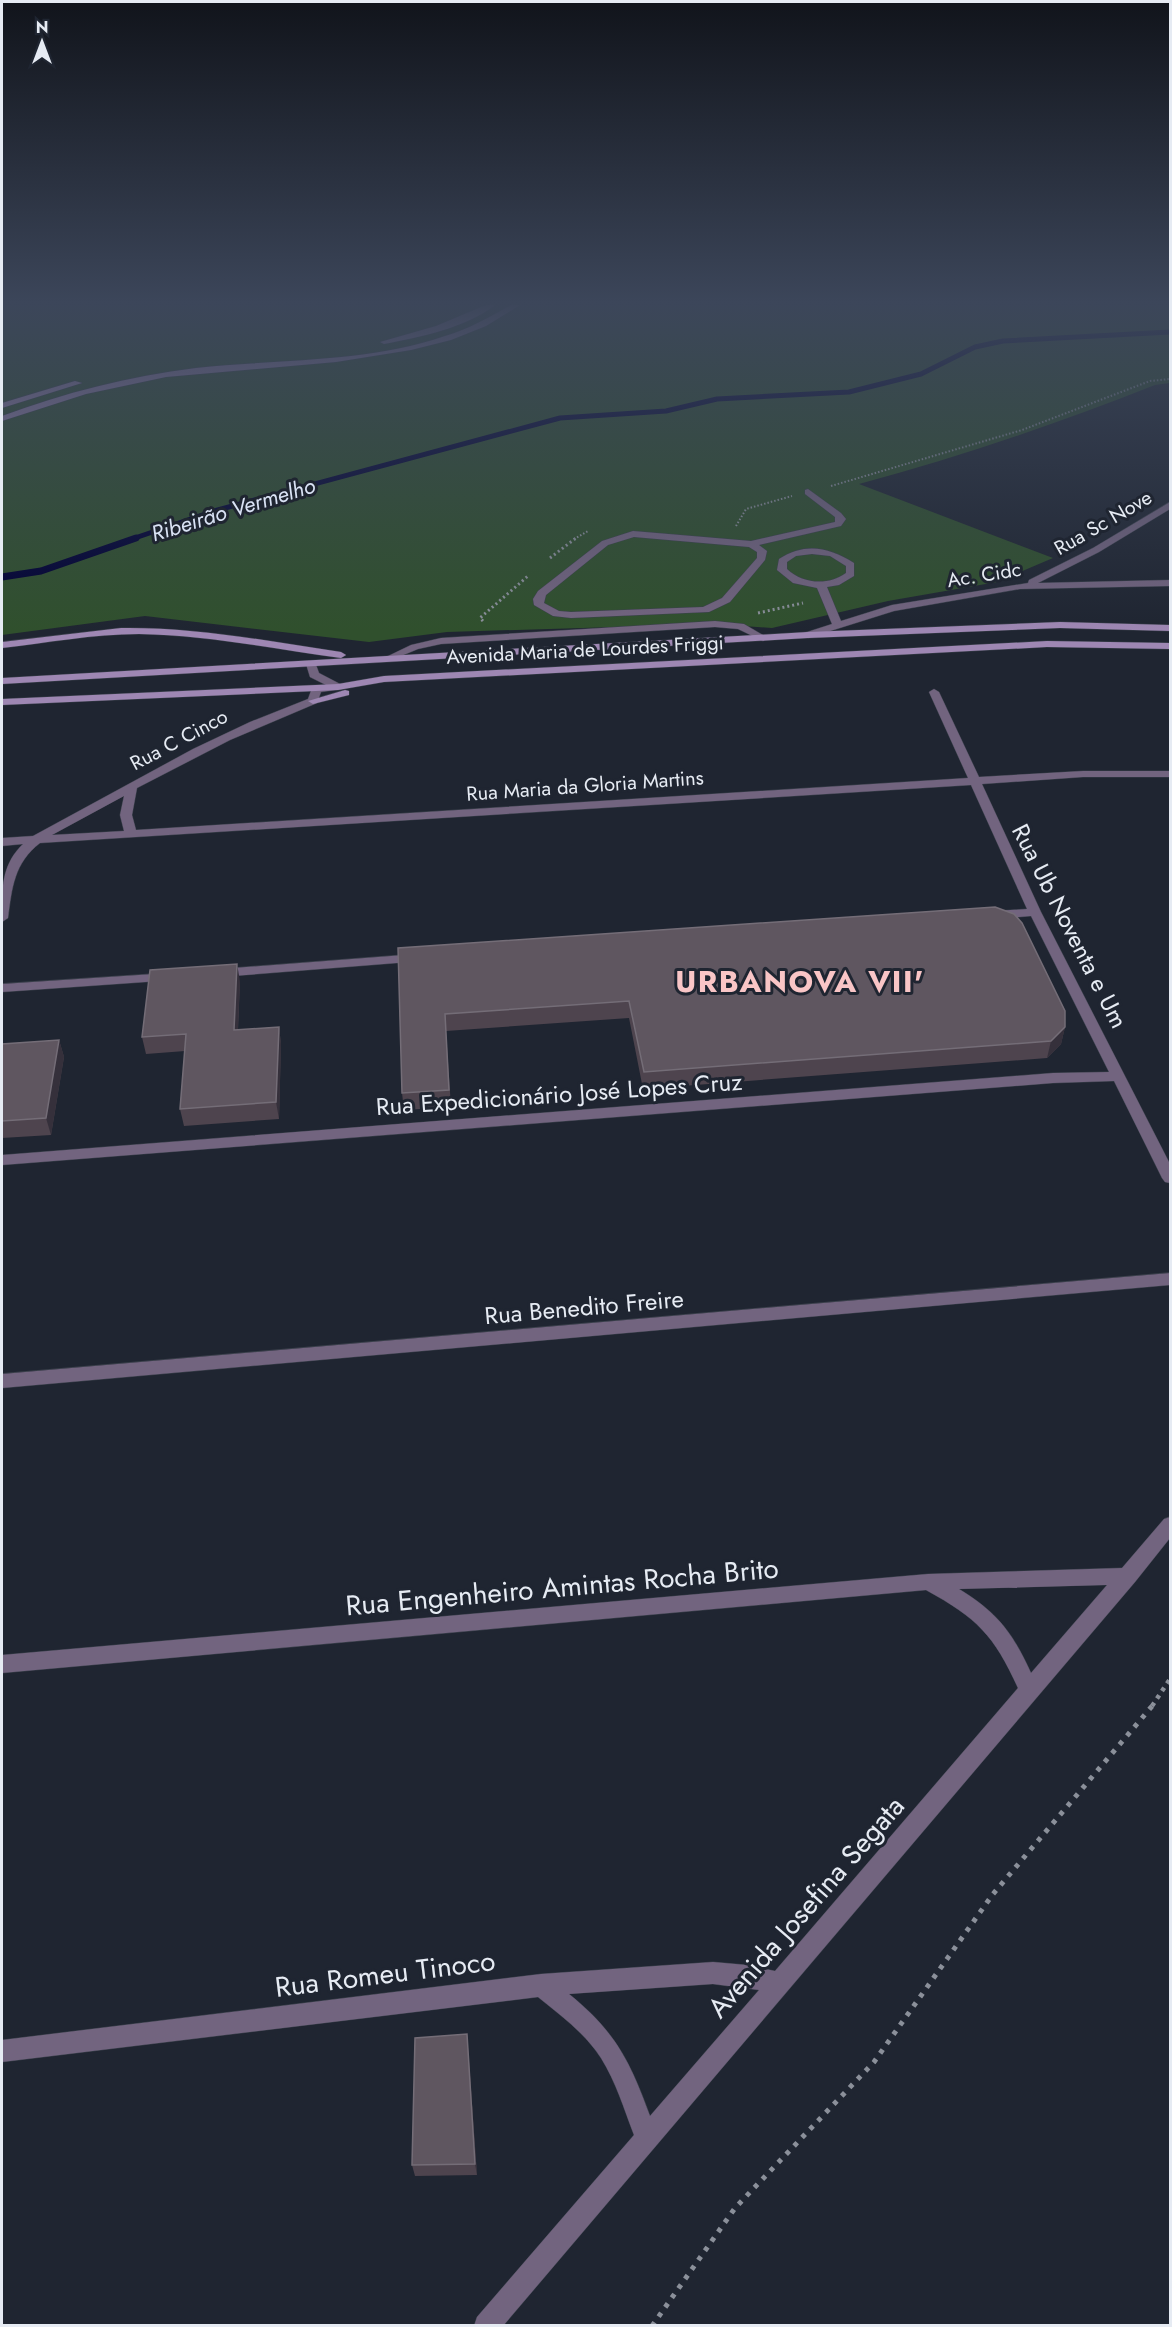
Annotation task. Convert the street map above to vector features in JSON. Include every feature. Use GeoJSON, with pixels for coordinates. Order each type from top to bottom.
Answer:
{"type":"FeatureCollection","features":[{"type":"Feature","properties":{"kind":"street"},"geometry":{"type":"LineString","coordinates":[[2,419],[17,414]]}},
{"type":"Feature","properties":{"kind":"street"},"geometry":{"type":"LineString","coordinates":[[752,544],[762,551],[762,558],[726,600],[705,610],[570,615],[557,614],[539,605],[538,599],[542,593],[605,543],[617,537],[651,534],[752,544],[831,526],[841,519],[808,492]]}},
{"type":"Feature","properties":{"kind":"street","name":"Rua Sc Nove"},"geometry":{"type":"LineString","coordinates":[[1020,586],[1057,571],[1170,505]]}},
{"type":"Feature","properties":{"kind":"street"},"geometry":{"type":"LineString","coordinates":[[793,554],[795,534]]}},
{"type":"Feature","properties":{"kind":"street"},"geometry":{"type":"LineString","coordinates":[[762,558],[782,561],[793,554],[812,551],[832,553],[851,564],[853,569],[847,578],[821,584],[792,579],[782,570],[782,561]]}},
{"type":"Feature","properties":{"kind":"street","name":"Ac. Cidc"},"geometry":{"type":"LineString","coordinates":[[808,634],[892,608],[1020,586],[1170,583]]}},
{"type":"Feature","properties":{"kind":"street"},"geometry":{"type":"LineString","coordinates":[[821,584],[837,626]]}},
{"type":"Feature","properties":{"kind":"street"},"geometry":{"type":"LineString","coordinates":[[389,658],[415,647],[441,641],[715,624],[740,626],[764,638]]}},
{"type":"Feature","properties":{"kind":"street","name":"Avenida Maria de Lourdes Friggi"},"geometry":{"type":"LineString","coordinates":[[2,681],[808,634],[1060,625],[1170,628]]}},
{"type":"Feature","properties":{"kind":"street"},"geometry":{"type":"LineString","coordinates":[[2,645],[75,635],[138,631],[195,634],[371,660]]}},
{"type":"Feature","properties":{"kind":"street","name":"Avenida Maria de Lourdes Friggi"},"geometry":{"type":"LineString","coordinates":[[2,702],[338,687],[384,679],[1047,644],[1170,646]]}},
{"type":"Feature","properties":{"kind":"street"},"geometry":{"type":"LineString","coordinates":[[311,664],[314,675],[338,687]]}},
{"type":"Feature","properties":{"kind":"street"},"geometry":{"type":"LineString","coordinates":[[313,701],[363,688],[384,679]]}},
{"type":"Feature","properties":{"kind":"street","name":"Rua C Cinco"},"geometry":{"type":"LineString","coordinates":[[38,840],[132,786],[247,726],[313,701],[316,690],[338,687]]}},
{"type":"Feature","properties":{"kind":"street","name":"Rua Ub Noventa e Um"},"geometry":{"type":"LineString","coordinates":[[934,692],[1035,912],[1170,1178]]}},
{"type":"Feature","properties":{"kind":"street","name":"Rua Maria da Gloria Martins"},"geometry":{"type":"LineString","coordinates":[[2,842],[973,781],[1104,774],[1170,774]]}},
{"type":"Feature","properties":{"kind":"street"},"geometry":{"type":"LineString","coordinates":[[131,834],[126,815],[132,786]]}},
{"type":"Feature","properties":{"kind":"street"},"geometry":{"type":"LineString","coordinates":[[2,918],[12,868],[17,858],[38,840]]}},
{"type":"Feature","properties":{"kind":"street"},"geometry":{"type":"LineString","coordinates":[[975,917],[1035,912]]}},
{"type":"Feature","properties":{"kind":"street"},"geometry":{"type":"LineString","coordinates":[[211,974],[426,958]]}},
{"type":"Feature","properties":{"kind":"street"},"geometry":{"type":"LineString","coordinates":[[2,988],[187,976]]}},
{"type":"Feature","properties":{"kind":"street","name":"Rua Expedicionário José Lopes Cruz"},"geometry":{"type":"LineString","coordinates":[[2,1161],[1053,1078],[1120,1076]]}},
{"type":"Feature","properties":{"kind":"street","name":"Rua Benedito Freire"},"geometry":{"type":"LineString","coordinates":[[2,1381],[1170,1279]]}},
{"type":"Feature","properties":{"kind":"street","name":"Avenida Josefina Segata"},"geometry":{"type":"LineString","coordinates":[[486,2325],[1170,1526]]}},
{"type":"Feature","properties":{"kind":"street","name":"Rua Engenheiro Amintas Rocha Brito"},"geometry":{"type":"LineString","coordinates":[[2,1664],[928,1582],[1128,1576]]}},
{"type":"Feature","properties":{"kind":"street"},"geometry":{"type":"LineString","coordinates":[[928,1582],[968,1602],[989,1619],[1003,1635],[1029,1690]]}},
{"type":"Feature","properties":{"kind":"street","name":"Rua Romeu Tinoco"},"geometry":{"type":"LineString","coordinates":[[2,2051],[541,1985],[643,1976],[713,1973],[747,1976],[777,1983]]}},
{"type":"Feature","properties":{"kind":"street"},"geometry":{"type":"LineString","coordinates":[[541,1985],[578,2016],[607,2048],[623,2076],[647,2139]]}},
{"type":"Feature","properties":{"kind":"path"},"geometry":{"type":"LineString","coordinates":[[652,2325],[735,2208],[874,2062],[993,1894],[1151,1707],[1170,1680]]}},
{"type":"Feature","properties":{"kind":"green space"},"geometry":{"type":"Polygon","coordinates":[[[2,414],[1079,414],[972,451],[859,484],[1053,558],[997,582],[888,601],[772,628],[715,624],[447,632],[369,642],[145,616],[2,635],[2,414]]]}},
{"type":"Feature","properties":{"kind":"building"},"geometry":{"type":"Polygon","coordinates":[[[995,907],[1014,914],[1022,923],[1065,1011],[1065,1027],[1051,1041],[644,1072],[629,1001],[445,1014],[449,1090],[402,1093],[398,948],[995,907]]]}},
{"type":"Feature","properties":{"kind":"building"},"geometry":{"type":"Polygon","coordinates":[[[237,964],[234,1030],[279,1027],[276,1102],[180,1109],[186,1034],[142,1037],[150,970],[237,964]]]}},
{"type":"Feature","properties":{"kind":"building"},"geometry":{"type":"Polygon","coordinates":[[[59,1040],[46,1118],[2,1121],[2,1044],[59,1040]]]}},
{"type":"Feature","properties":{"kind":"building"},"geometry":{"type":"Polygon","coordinates":[[[467,2034],[475,2164],[412,2165],[415,2038],[467,2034]]]}},
{"type":"Feature","properties":{"kind":"waterway","name":"Ribeirão Vermelho"},"geometry":{"type":"LineString","coordinates":[[132,539],[214,511],[560,418],[627,414]]}},
{"type":"Feature","properties":{"kind":"waterway","name":"Ribeirão Vermelho"},"geometry":{"type":"LineString","coordinates":[[2,577],[41,571],[136,538]]}},
{"type":"Feature","properties":{"kind":"district","name":"URBANOVA VII'"},"geometry":{"type":"Point","coordinates":[800,981]}}]}
